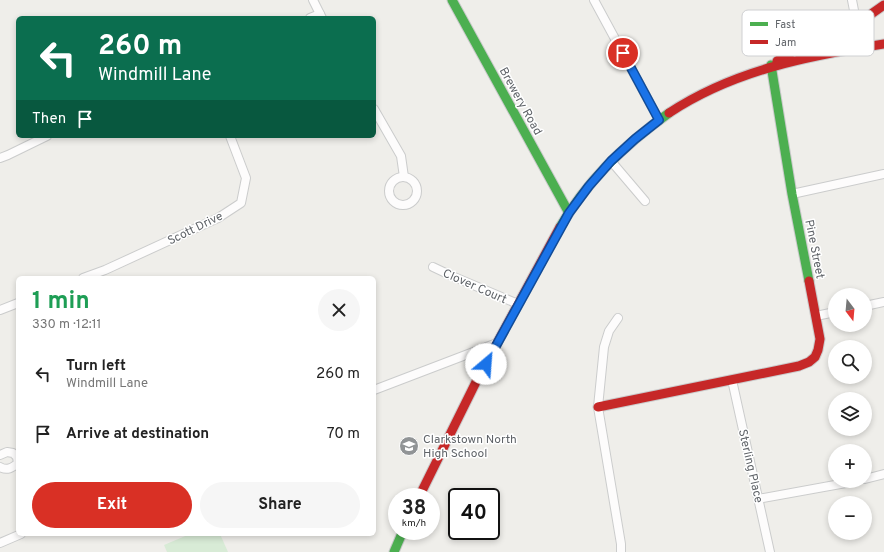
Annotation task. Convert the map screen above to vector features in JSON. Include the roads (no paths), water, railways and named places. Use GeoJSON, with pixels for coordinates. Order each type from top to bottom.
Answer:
{"type":"FeatureCollection","features":[{"type":"Feature","properties":{"kind":"street"},"geometry":{"type":"LineString","coordinates":[[313,0],[321,16]]}},
{"type":"Feature","properties":{"kind":"street","name":"Brewery Road"},"geometry":{"type":"LineString","coordinates":[[452,0],[569,213]]}},
{"type":"Feature","properties":{"kind":"street"},"geometry":{"type":"LineString","coordinates":[[594,0],[659,120]]}},
{"type":"Feature","properties":{"kind":"street"},"geometry":{"type":"LineString","coordinates":[[852,0],[854,10]]}},
{"type":"Feature","properties":{"kind":"street"},"geometry":{"type":"LineString","coordinates":[[874,12],[884,5]]}},
{"type":"Feature","properties":{"kind":"street"},"geometry":{"type":"LineString","coordinates":[[874,45],[884,44]]}},
{"type":"Feature","properties":{"kind":"street"},"geometry":{"type":"LineString","coordinates":[[423,488],[497,342],[569,213],[589,186],[611,161],[635,139],[685,102],[714,87],[771,65],[786,56]]}},
{"type":"Feature","properties":{"kind":"street"},"geometry":{"type":"LineString","coordinates":[[771,65],[816,56]]}},
{"type":"Feature","properties":{"kind":"street","name":"Pine Street"},"geometry":{"type":"LineString","coordinates":[[598,407],[799,366],[810,363],[819,352],[820,339],[792,194],[771,65]]}},
{"type":"Feature","properties":{"kind":"street"},"geometry":{"type":"LineString","coordinates":[[376,112],[401,156],[404,177]]}},
{"type":"Feature","properties":{"kind":"street"},"geometry":{"type":"LineString","coordinates":[[0,158],[43,138]]}},
{"type":"Feature","properties":{"kind":"street","name":"Scott Drive"},"geometry":{"type":"LineString","coordinates":[[88,276],[105,270],[218,218],[241,203],[246,178],[231,138]]}},
{"type":"Feature","properties":{"kind":"street"},"geometry":{"type":"LineString","coordinates":[[611,161],[645,201]]}},
{"type":"Feature","properties":{"kind":"street"},"geometry":{"type":"LineString","coordinates":[[792,194],[884,174]]}},
{"type":"Feature","properties":{"kind":"street","name":"Clover Court"},"geometry":{"type":"LineString","coordinates":[[433,267],[518,304]]}},
{"type":"Feature","properties":{"kind":"street"},"geometry":{"type":"LineString","coordinates":[[105,270],[106,276]]}},
{"type":"Feature","properties":{"kind":"street"},"geometry":{"type":"LineString","coordinates":[[872,305],[884,302]]}},
{"type":"Feature","properties":{"kind":"street"},"geometry":{"type":"LineString","coordinates":[[0,310],[16,304]]}},
{"type":"Feature","properties":{"kind":"street"},"geometry":{"type":"LineString","coordinates":[[816,316],[828,313]]}},
{"type":"Feature","properties":{"kind":"street"},"geometry":{"type":"LineString","coordinates":[[618,318],[609,331],[604,347],[598,407],[621,544],[621,552]]}},
{"type":"Feature","properties":{"kind":"street"},"geometry":{"type":"LineString","coordinates":[[376,389],[497,342]]}},
{"type":"Feature","properties":{"kind":"street","name":"Sterling Place"},"geometry":{"type":"LineString","coordinates":[[732,380],[770,552]]}},
{"type":"Feature","properties":{"kind":"street"},"geometry":{"type":"LineString","coordinates":[[0,455],[7,452],[13,453],[16,456]]}},
{"type":"Feature","properties":{"kind":"street"},"geometry":{"type":"LineString","coordinates":[[0,467],[4,469],[14,467],[16,465]]}},
{"type":"Feature","properties":{"kind":"street"},"geometry":{"type":"LineString","coordinates":[[872,478],[884,474]]}},
{"type":"Feature","properties":{"kind":"street"},"geometry":{"type":"LineString","coordinates":[[758,499],[828,486]]}},
{"type":"Feature","properties":{"kind":"street"},"geometry":{"type":"LineString","coordinates":[[0,543],[16,536]]}},
{"type":"Feature","properties":{"kind":"street"},"geometry":{"type":"LineString","coordinates":[[394,552],[399,540]]}},
{"type":"Feature","properties":{"kind":"place","name":"Clarkstown North High School"},"geometry":{"type":"Point","coordinates":[409,446]}}]}
